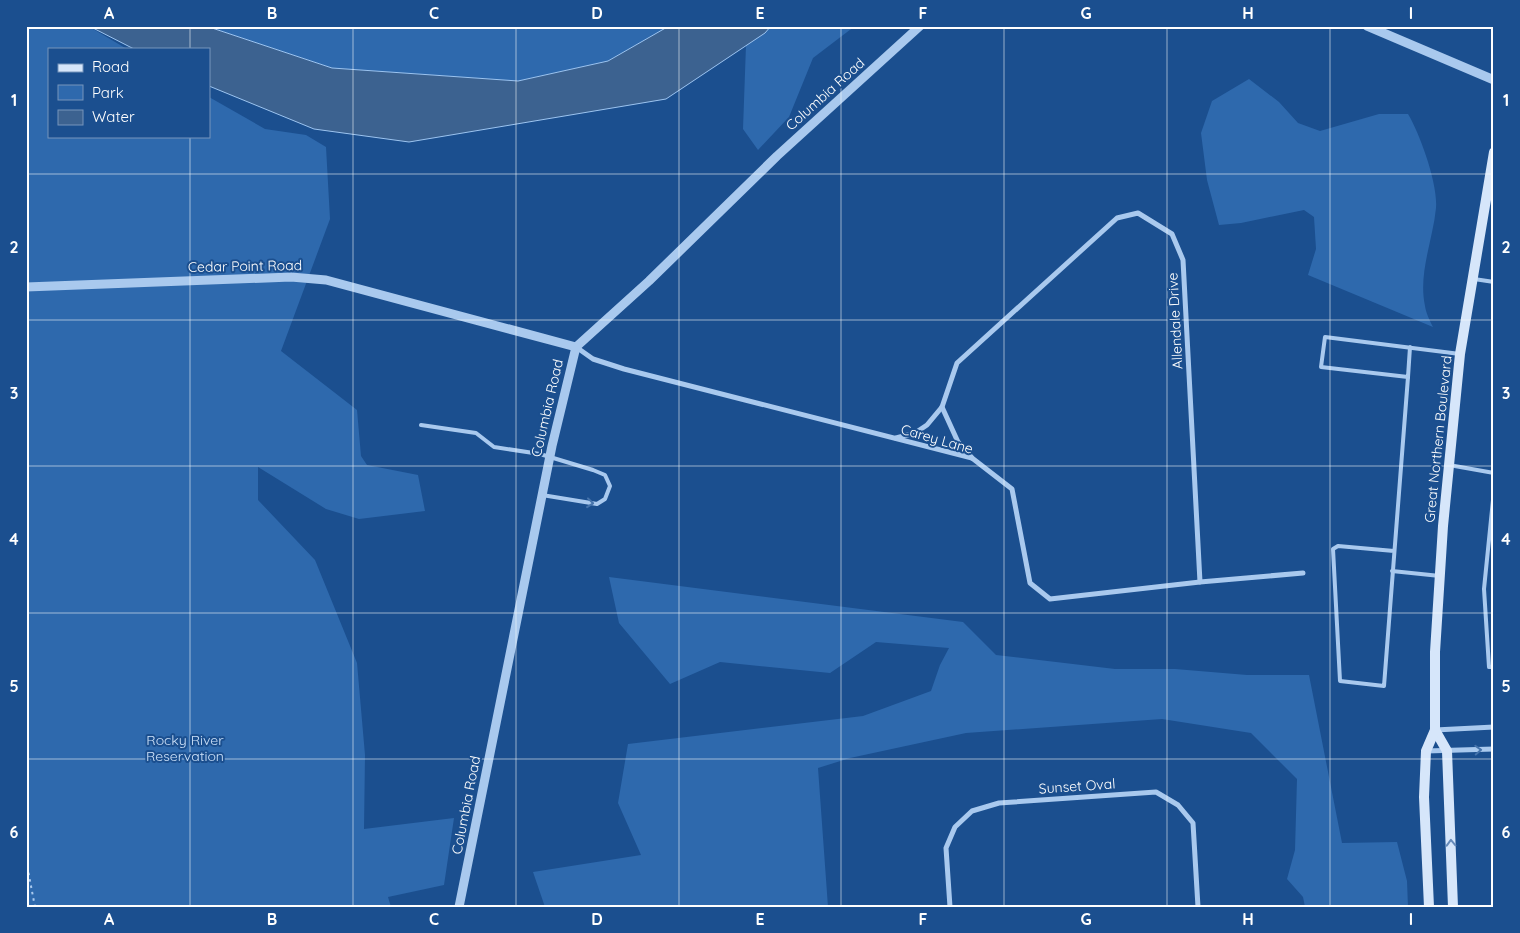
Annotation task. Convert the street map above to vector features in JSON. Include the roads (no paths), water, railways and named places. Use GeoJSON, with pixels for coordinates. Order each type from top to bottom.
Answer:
{"type":"FeatureCollection","features":[{"type":"Feature","properties":{"kind":"main road","name":"Great Northern Boulevard"},"geometry":{"type":"LineString","coordinates":[[1429,907],[1424,797],[1426,751],[1435,730],[1435,652],[1449,465],[1460,354],[1494,152]]}},
{"type":"Feature","properties":{"kind":"main road","name":"Great Northern Boulevard"},"geometry":{"type":"LineString","coordinates":[[1435,730],[1447,751],[1453,907]]}},
{"type":"Feature","properties":{"kind":"street","name":"Columbia Road"},"geometry":{"type":"LineString","coordinates":[[459,907],[549,459],[576,347],[649,280],[777,156],[920,26]]}},
{"type":"Feature","properties":{"kind":"street"},"geometry":{"type":"LineString","coordinates":[[1367,26],[1494,80]]}},
{"type":"Feature","properties":{"kind":"street","name":"Allendale Drive"},"geometry":{"type":"LineString","coordinates":[[896,439],[927,425],[942,407],[957,363],[1117,218],[1138,213],[1172,234],[1183,260],[1200,582]]}},
{"type":"Feature","properties":{"kind":"street","name":"Cedar Point Road"},"geometry":{"type":"LineString","coordinates":[[26,287],[291,276],[326,280],[576,347]]}},
{"type":"Feature","properties":{"kind":"street","name":"Carey Lane"},"geometry":{"type":"LineString","coordinates":[[576,347],[593,360],[624,369],[972,458],[1012,489],[1030,583],[1050,599],[1200,582],[1303,574]]}},
{"type":"Feature","properties":{"kind":"street"},"geometry":{"type":"LineString","coordinates":[[942,407],[958,442],[972,458]]}},
{"type":"Feature","properties":{"kind":"street"},"geometry":{"type":"LineString","coordinates":[[1435,730],[1494,727]]}},
{"type":"Feature","properties":{"kind":"street"},"geometry":{"type":"LineString","coordinates":[[1426,751],[1494,749]]}},
{"type":"Feature","properties":{"kind":"street","name":"Sunset Oval"},"geometry":{"type":"LineString","coordinates":[[950,907],[946,848],[956,827],[972,811],[999,803],[1156,792],[1178,805],[1193,823],[1198,907]]}},
{"type":"Feature","properties":{"kind":"lane"},"geometry":{"type":"LineString","coordinates":[[1472,278],[1494,282]]}},
{"type":"Feature","properties":{"kind":"lane"},"geometry":{"type":"LineString","coordinates":[[1408,377],[1321,367],[1325,337],[1460,354]]}},
{"type":"Feature","properties":{"kind":"lane"},"geometry":{"type":"LineString","coordinates":[[1394,551],[1338,546],[1333,548],[1340,681],[1384,686],[1410,347]]}},
{"type":"Feature","properties":{"kind":"lane"},"geometry":{"type":"LineString","coordinates":[[421,425],[476,433],[494,447],[540,454],[549,459],[600,472],[609,481],[610,490],[605,499],[597,504],[542,495]]}},
{"type":"Feature","properties":{"kind":"lane"},"geometry":{"type":"LineString","coordinates":[[1449,465],[1494,473]]}},
{"type":"Feature","properties":{"kind":"lane"},"geometry":{"type":"LineString","coordinates":[[1494,490],[1484,589],[1489,667],[1494,667]]}},
{"type":"Feature","properties":{"kind":"lane"},"geometry":{"type":"LineString","coordinates":[[1392,571],[1440,576]]}},
{"type":"Feature","properties":{"kind":"water"},"geometry":{"type":"Polygon","coordinates":[[[89,26],[206,26],[332,68],[518,81],[608,61],[669,26],[771,26],[765,33],[666,99],[409,142],[314,129],[210,86],[210,48],[132,48],[89,26]]]}},
{"type":"Feature","properties":{"kind":"park label","name":"Rocky River Reservation"},"geometry":{"type":"Point","coordinates":[185,748]}}]}
